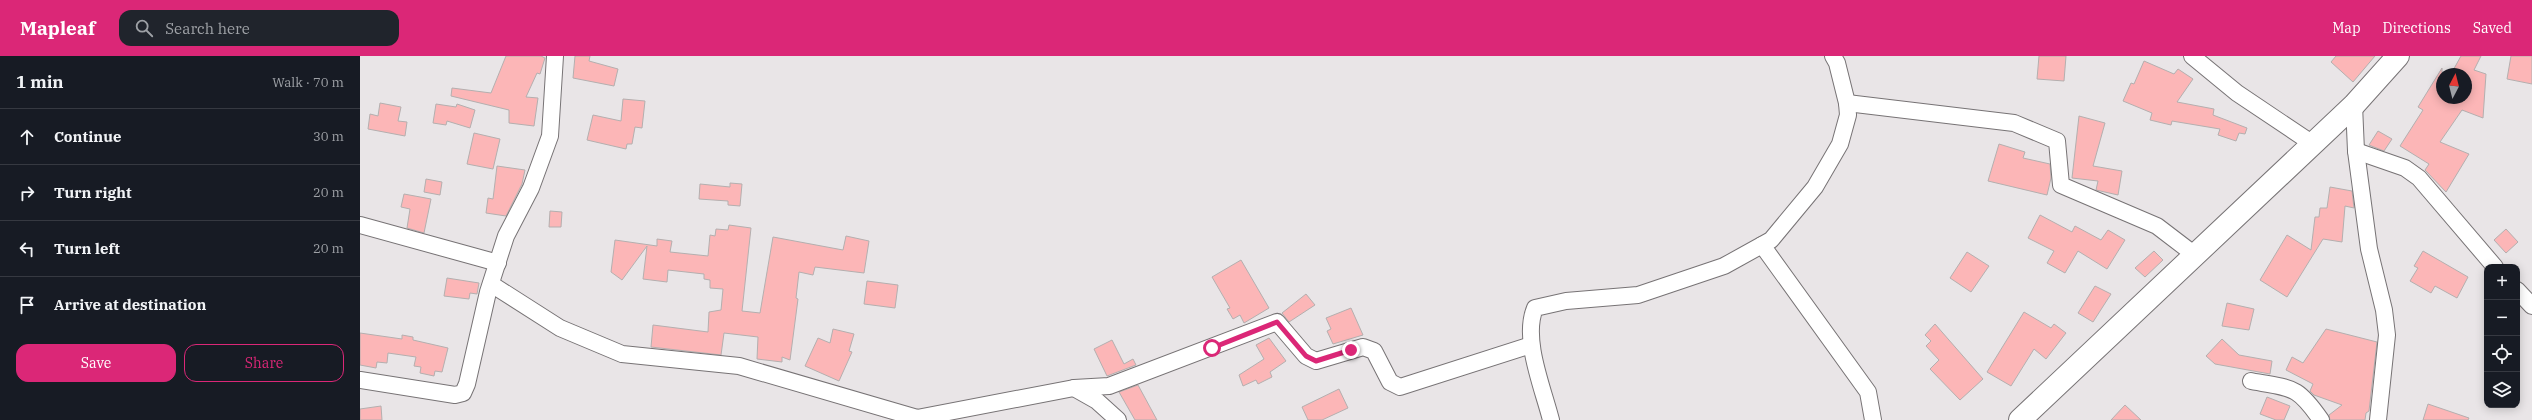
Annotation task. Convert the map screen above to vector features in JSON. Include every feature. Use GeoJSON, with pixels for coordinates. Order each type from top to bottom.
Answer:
{"type":"FeatureCollection","features":[{"type":"Feature","properties":{"kind":"highway"},"geometry":{"type":"LineString","coordinates":[[2020,420],[2354,105],[2398,56]]}},
{"type":"Feature","properties":{"kind":"street"},"geometry":{"type":"LineString","coordinates":[[360,380],[455,395],[463,393],[467,384],[491,284],[506,236],[531,188],[550,136],[555,56]]}},
{"type":"Feature","properties":{"kind":"street"},"geometry":{"type":"LineString","coordinates":[[1552,420],[1531,345],[1530,319],[1535,308],[1566,301],[1638,295],[1724,266],[1771,240],[1815,187],[1840,144],[1848,115],[1847,103],[1838,63],[1833,56]]}},
{"type":"Feature","properties":{"kind":"street"},"geometry":{"type":"LineString","coordinates":[[2192,56],[2236,93],[2313,144]]}},
{"type":"Feature","properties":{"kind":"street"},"geometry":{"type":"LineString","coordinates":[[1847,103],[2014,123],[2057,141],[2061,185],[2157,226],[2195,255]]}},
{"type":"Feature","properties":{"kind":"street"},"geometry":{"type":"LineString","coordinates":[[2354,105],[2356,152],[2369,249],[2384,310],[2387,335],[2378,420]]}},
{"type":"Feature","properties":{"kind":"street"},"geometry":{"type":"LineString","coordinates":[[2356,152],[2405,168],[2419,178],[2492,264]]}},
{"type":"Feature","properties":{"kind":"street"},"geometry":{"type":"LineString","coordinates":[[360,225],[498,263]]}},
{"type":"Feature","properties":{"kind":"street"},"geometry":{"type":"LineString","coordinates":[[1762,245],[1868,392],[1873,420]]}},
{"type":"Feature","properties":{"kind":"street"},"geometry":{"type":"LineString","coordinates":[[491,284],[560,328],[622,354],[739,366],[918,419],[1074,388],[1109,386],[1277,322],[1306,356],[1316,361],[1363,347],[1374,351],[1390,382],[1400,387],[1531,345]]}},
{"type":"Feature","properties":{"kind":"street"},"geometry":{"type":"LineString","coordinates":[[2520,293],[2532,306]]}},
{"type":"Feature","properties":{"kind":"street"},"geometry":{"type":"LineString","coordinates":[[2251,381],[2294,389],[2307,400],[2321,420]]}},
{"type":"Feature","properties":{"kind":"street"},"geometry":{"type":"LineString","coordinates":[[1074,388],[1097,401],[1118,420]]}},
{"type":"Feature","properties":{"kind":"building"},"geometry":{"type":"Polygon","coordinates":[[[506,56],[541,56],[545,58],[540,74],[537,73],[526,97],[538,98],[534,126],[509,123],[509,110],[451,96],[452,88],[491,93],[506,56]]]}},
{"type":"Feature","properties":{"kind":"building"},"geometry":{"type":"Polygon","coordinates":[[[575,56],[590,56],[589,61],[618,69],[614,86],[573,78],[575,56]]]}},
{"type":"Feature","properties":{"kind":"building"},"geometry":{"type":"Polygon","coordinates":[[[2039,56],[2066,56],[2064,81],[2037,79],[2039,56]]]}},
{"type":"Feature","properties":{"kind":"building"},"geometry":{"type":"Polygon","coordinates":[[[2336,56],[2375,56],[2353,82],[2331,62],[2336,56]]]}},
{"type":"Feature","properties":{"kind":"building"},"geometry":{"type":"Polygon","coordinates":[[[2461,56],[2481,56],[2474,70],[2486,74],[2483,118],[2462,110],[2440,142],[2469,154],[2446,192],[2425,170],[2429,164],[2400,146],[2423,110],[2418,107],[2436,78],[2436,104],[2472,104],[2472,68],[2454,68],[2461,56]]]}},
{"type":"Feature","properties":{"kind":"building"},"geometry":{"type":"Polygon","coordinates":[[[2511,56],[2532,56],[2532,84],[2507,79],[2511,56]]]}},
{"type":"Feature","properties":{"kind":"building"},"geometry":{"type":"Polygon","coordinates":[[[2144,61],[2174,74],[2178,69],[2193,79],[2177,102],[2214,109],[2213,115],[2247,128],[2245,134],[2239,133],[2236,141],[2218,135],[2220,129],[2172,121],[2171,125],[2150,120],[2152,113],[2123,101],[2131,83],[2134,84],[2144,61]]]}},
{"type":"Feature","properties":{"kind":"building"},"geometry":{"type":"Polygon","coordinates":[[[623,99],[645,101],[642,128],[635,127],[632,144],[627,144],[626,149],[587,140],[593,115],[621,121],[623,99]]]}},
{"type":"Feature","properties":{"kind":"building"},"geometry":{"type":"Polygon","coordinates":[[[380,103],[401,107],[398,121],[407,122],[405,136],[368,129],[370,114],[378,116],[380,103]]]}},
{"type":"Feature","properties":{"kind":"building"},"geometry":{"type":"Polygon","coordinates":[[[436,104],[456,107],[457,104],[475,110],[470,128],[447,121],[446,125],[433,123],[436,104]]]}},
{"type":"Feature","properties":{"kind":"building"},"geometry":{"type":"Polygon","coordinates":[[[2079,116],[2105,123],[2093,166],[2122,171],[2118,195],[2096,190],[2098,181],[2072,178],[2079,116]]]}},
{"type":"Feature","properties":{"kind":"building"},"geometry":{"type":"Polygon","coordinates":[[[2378,131],[2392,139],[2384,151],[2369,145],[2378,131]]]}},
{"type":"Feature","properties":{"kind":"building"},"geometry":{"type":"Polygon","coordinates":[[[474,133],[500,139],[493,169],[467,164],[474,133]]]}},
{"type":"Feature","properties":{"kind":"building"},"geometry":{"type":"Polygon","coordinates":[[[1999,144],[2025,152],[2023,158],[2050,164],[2051,178],[2047,195],[1988,181],[1999,144]]]}},
{"type":"Feature","properties":{"kind":"building"},"geometry":{"type":"Polygon","coordinates":[[[497,166],[525,170],[522,184],[506,216],[486,213],[488,198],[493,199],[497,166]]]}},
{"type":"Feature","properties":{"kind":"building"},"geometry":{"type":"Polygon","coordinates":[[[426,179],[442,182],[440,195],[424,192],[426,179]]]}},
{"type":"Feature","properties":{"kind":"building"},"geometry":{"type":"Polygon","coordinates":[[[730,183],[742,184],[740,206],[728,205],[728,201],[699,199],[700,184],[730,187],[730,183]]]}},
{"type":"Feature","properties":{"kind":"building"},"geometry":{"type":"Polygon","coordinates":[[[2330,187],[2352,191],[2354,208],[2345,206],[2342,242],[2323,239],[2287,297],[2260,280],[2287,235],[2311,250],[2315,217],[2319,217],[2320,208],[2327,208],[2330,187]]]}},
{"type":"Feature","properties":{"kind":"building"},"geometry":{"type":"Polygon","coordinates":[[[404,194],[431,199],[424,233],[407,228],[410,209],[401,207],[404,194]]]}},
{"type":"Feature","properties":{"kind":"building"},"geometry":{"type":"Polygon","coordinates":[[[550,211],[562,212],[561,227],[549,227],[550,211]]]}},
{"type":"Feature","properties":{"kind":"building"},"geometry":{"type":"Polygon","coordinates":[[[2040,215],[2072,232],[2075,226],[2101,240],[2108,230],[2125,240],[2107,269],[2078,251],[2065,273],[2047,263],[2054,251],[2028,238],[2040,215]]]}},
{"type":"Feature","properties":{"kind":"building"},"geometry":{"type":"Polygon","coordinates":[[[729,225],[751,228],[742,311],[760,313],[773,237],[843,250],[846,236],[869,241],[864,273],[815,267],[813,275],[799,272],[796,298],[798,299],[790,360],[782,357],[782,362],[757,359],[758,337],[724,333],[721,355],[651,347],[653,325],[708,332],[709,312],[721,310],[723,289],[710,288],[710,280],[704,279],[704,274],[668,270],[667,282],[643,279],[647,246],[622,280],[611,272],[615,240],[657,246],[657,239],[672,241],[670,252],[708,256],[710,235],[715,236],[716,229],[728,230],[729,225]]]}},
{"type":"Feature","properties":{"kind":"building"},"geometry":{"type":"Polygon","coordinates":[[[2506,229],[2518,242],[2506,253],[2494,240],[2506,229]]]}},
{"type":"Feature","properties":{"kind":"building"},"geometry":{"type":"Polygon","coordinates":[[[2154,251],[2163,260],[2145,277],[2135,268],[2154,251]]]}},
{"type":"Feature","properties":{"kind":"building"},"geometry":{"type":"Polygon","coordinates":[[[2423,251],[2468,277],[2457,298],[2435,286],[2431,293],[2410,281],[2418,268],[2414,266],[2423,251]]]}},
{"type":"Feature","properties":{"kind":"building"},"geometry":{"type":"Polygon","coordinates":[[[1967,252],[1989,266],[1971,292],[1950,278],[1967,252]]]}},
{"type":"Feature","properties":{"kind":"building"},"geometry":{"type":"Polygon","coordinates":[[[1241,260],[1269,308],[1244,323],[1240,315],[1233,319],[1227,309],[1230,308],[1212,277],[1241,260]]]}},
{"type":"Feature","properties":{"kind":"building"},"geometry":{"type":"Polygon","coordinates":[[[447,278],[479,283],[477,294],[470,293],[469,299],[444,296],[447,278]]]}},
{"type":"Feature","properties":{"kind":"building"},"geometry":{"type":"Polygon","coordinates":[[[867,281],[898,285],[895,308],[864,304],[867,281]]]}},
{"type":"Feature","properties":{"kind":"building"},"geometry":{"type":"Polygon","coordinates":[[[2095,286],[2111,294],[2093,322],[2078,313],[2095,286]]]}},
{"type":"Feature","properties":{"kind":"building"},"geometry":{"type":"Polygon","coordinates":[[[1306,294],[1315,305],[1289,322],[1282,313],[1306,294]]]}},
{"type":"Feature","properties":{"kind":"building"},"geometry":{"type":"Polygon","coordinates":[[[2227,303],[2254,309],[2249,330],[2222,326],[2227,303]]]}},
{"type":"Feature","properties":{"kind":"building"},"geometry":{"type":"Polygon","coordinates":[[[1351,308],[1363,335],[1333,344],[1327,331],[1331,329],[1326,318],[1351,308]]]}},
{"type":"Feature","properties":{"kind":"building"},"geometry":{"type":"Polygon","coordinates":[[[2024,312],[2051,328],[2054,324],[2066,333],[2046,359],[2034,349],[2011,386],[1987,372],[2024,312]]]}},
{"type":"Feature","properties":{"kind":"building"},"geometry":{"type":"Polygon","coordinates":[[[1935,324],[1983,379],[1960,400],[1930,369],[1939,360],[1926,346],[1931,341],[1925,335],[1935,324]]]}},
{"type":"Feature","properties":{"kind":"building"},"geometry":{"type":"Polygon","coordinates":[[[833,329],[854,334],[849,351],[852,352],[839,381],[805,366],[818,338],[830,343],[833,329]]]}},
{"type":"Feature","properties":{"kind":"building"},"geometry":{"type":"Polygon","coordinates":[[[2326,329],[2377,342],[2369,411],[2366,413],[2365,420],[2330,420],[2329,415],[2342,405],[2314,395],[2310,391],[2313,384],[2286,370],[2292,357],[2303,363],[2326,329]]]}},
{"type":"Feature","properties":{"kind":"building"},"geometry":{"type":"Polygon","coordinates":[[[360,333],[402,339],[402,335],[413,337],[413,340],[448,348],[442,372],[435,371],[434,376],[420,373],[421,367],[414,366],[416,357],[388,353],[387,363],[377,362],[376,368],[360,365],[360,333]]]}},
{"type":"Feature","properties":{"kind":"building"},"geometry":{"type":"Polygon","coordinates":[[[1269,338],[1286,361],[1270,372],[1272,377],[1258,384],[1256,380],[1243,386],[1239,375],[1264,359],[1256,345],[1269,338]]]}},
{"type":"Feature","properties":{"kind":"building"},"geometry":{"type":"Polygon","coordinates":[[[2222,339],[2239,355],[2272,361],[2270,374],[2215,364],[2206,356],[2222,339]]]}},
{"type":"Feature","properties":{"kind":"building"},"geometry":{"type":"Polygon","coordinates":[[[1112,340],[1124,364],[1133,359],[1136,365],[1107,376],[1094,349],[1112,340]]]}},
{"type":"Feature","properties":{"kind":"building"},"geometry":{"type":"Polygon","coordinates":[[[1138,385],[1157,420],[1135,420],[1119,392],[1138,385]]]}},
{"type":"Feature","properties":{"kind":"building"},"geometry":{"type":"Polygon","coordinates":[[[1339,389],[1348,408],[1322,420],[1308,420],[1302,407],[1339,389]]]}},
{"type":"Feature","properties":{"kind":"building"},"geometry":{"type":"Polygon","coordinates":[[[2267,397],[2290,406],[2284,420],[2276,420],[2260,414],[2267,397]]]}},
{"type":"Feature","properties":{"kind":"building"},"geometry":{"type":"Polygon","coordinates":[[[2428,404],[2469,418],[2468,420],[2423,420],[2428,404]]]}},
{"type":"Feature","properties":{"kind":"building"},"geometry":{"type":"Polygon","coordinates":[[[2125,405],[2141,420],[2111,420],[2125,405]]]}},
{"type":"Feature","properties":{"kind":"building"},"geometry":{"type":"Polygon","coordinates":[[[381,406],[382,420],[360,420],[360,409],[381,406]]]}},
{"type":"Feature","properties":{"kind":"route"},"geometry":{"type":"LineString","coordinates":[[1212,348],[1277,322],[1306,356],[1316,361],[1351,350]]}}]}
